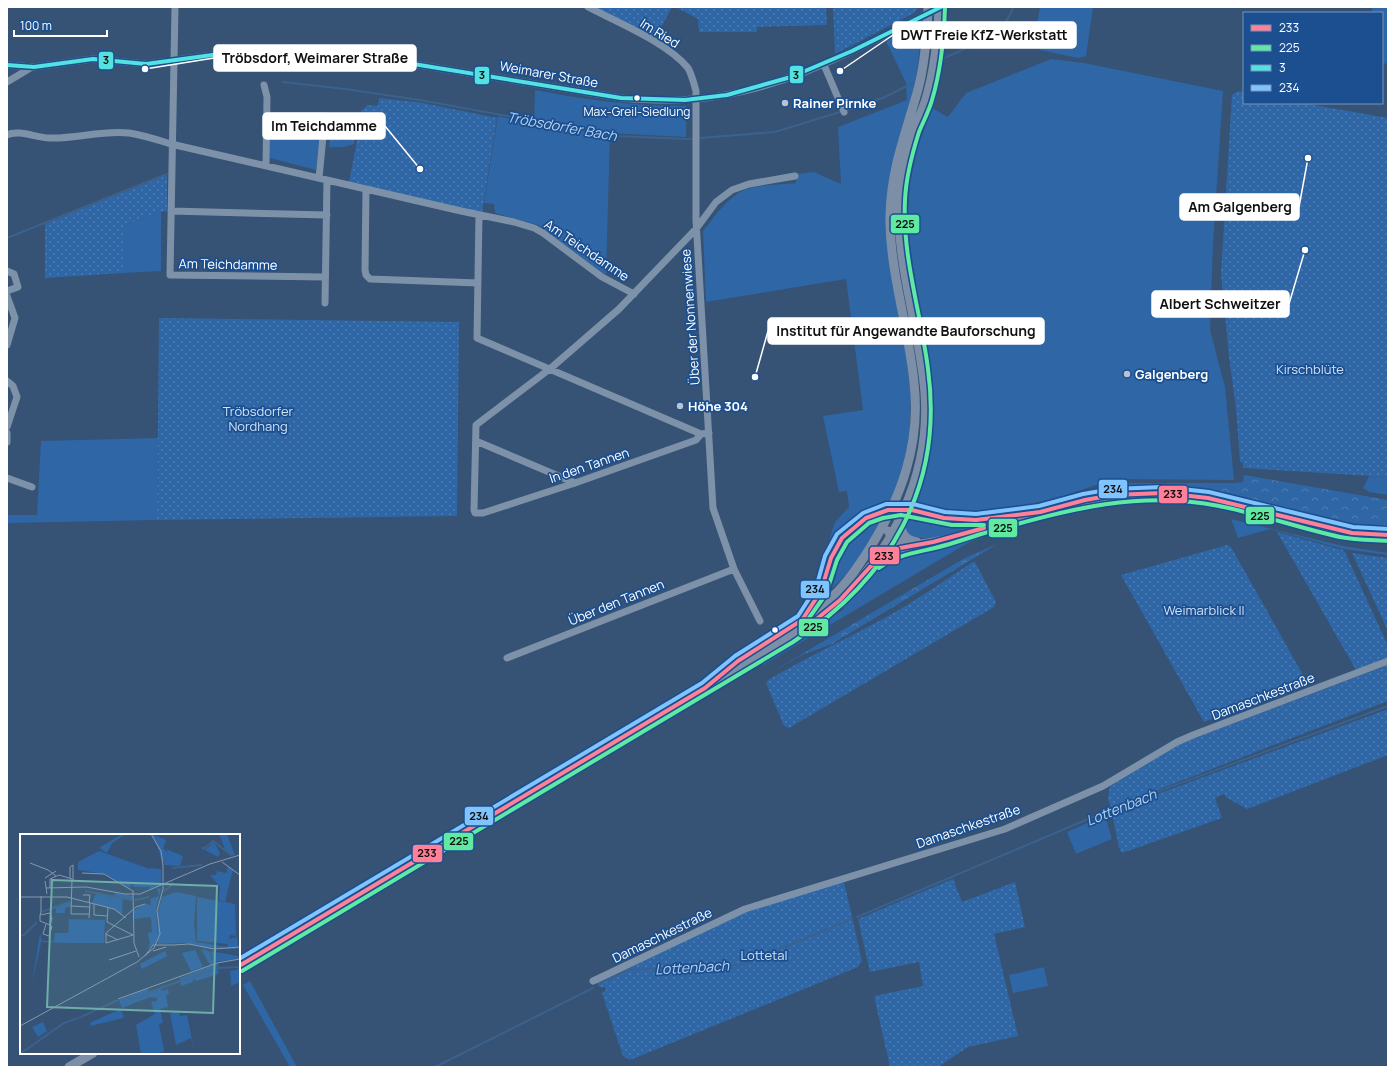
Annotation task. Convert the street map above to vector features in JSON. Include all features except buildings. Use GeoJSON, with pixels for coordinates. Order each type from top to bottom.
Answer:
{"type":"FeatureCollection","features":[{"type":"Feature","properties":{"kind":"main road"},"geometry":{"type":"LineString","coordinates":[[240,965],[746,665],[811,623],[840,600],[870,567],[891,535],[912,491],[917,473],[925,419],[925,393],[900,243],[900,200],[908,149],[926,100],[933,69],[938,38],[939,7]]}},
{"type":"Feature","properties":{"kind":"main road"},"geometry":{"type":"LineString","coordinates":[[705,688],[738,661],[802,620],[825,603],[844,585],[857,569],[886,522],[898,497],[908,466],[913,441],[915,385],[892,244],[891,195],[899,150],[917,93],[924,56],[928,10]]}},
{"type":"Feature","properties":{"kind":"main road"},"geometry":{"type":"LineString","coordinates":[[802,620],[822,591],[831,558],[839,543],[851,529],[866,518],[888,510],[901,509],[922,512],[944,518],[968,520],[1040,512]]}},
{"type":"Feature","properties":{"kind":"main road"},"geometry":{"type":"LineString","coordinates":[[870,567],[894,550],[1040,512]]}},
{"type":"Feature","properties":{"kind":"main road"},"geometry":{"type":"LineString","coordinates":[[900,516],[902,534],[914,542],[922,543]]}},
{"type":"Feature","properties":{"kind":"main road"},"geometry":{"type":"LineString","coordinates":[[886,522],[888,531],[891,535],[904,544],[922,543]]}},
{"type":"Feature","properties":{"kind":"main road"},"geometry":{"type":"LineString","coordinates":[[69,1067],[90,1054]]}},
{"type":"Feature","properties":{"kind":"street"},"geometry":{"type":"LineString","coordinates":[[7,135],[15,133],[36,137],[60,138],[115,132],[137,134],[171,144],[174,7]]}},
{"type":"Feature","properties":{"kind":"street","name":"Im Ried"},"geometry":{"type":"LineString","coordinates":[[588,7],[649,38],[679,59],[691,75],[696,92],[695,99]]}},
{"type":"Feature","properties":{"kind":"street","name":"Weimarer Straße"},"geometry":{"type":"LineString","coordinates":[[7,65],[34,66],[84,59],[141,64],[262,49],[320,50],[417,64],[594,95],[662,100],[695,99],[765,85],[824,65],[928,10],[939,7]]}},
{"type":"Feature","properties":{"kind":"street"},"geometry":{"type":"LineString","coordinates":[[824,65],[844,112]]}},
{"type":"Feature","properties":{"kind":"street","name":"Weimarer Straße"},"geometry":{"type":"LineString","coordinates":[[7,82],[34,66]]}},
{"type":"Feature","properties":{"kind":"street"},"geometry":{"type":"LineString","coordinates":[[264,84],[267,96],[266,165]]}},
{"type":"Feature","properties":{"kind":"street","name":"Über der Nonnenwiese"},"geometry":{"type":"LineString","coordinates":[[695,99],[696,229],[713,508],[734,569],[760,621]]}},
{"type":"Feature","properties":{"kind":"street"},"geometry":{"type":"LineString","coordinates":[[267,116],[325,116],[319,178]]}},
{"type":"Feature","properties":{"kind":"street","name":"Am Teichdamme"},"geometry":{"type":"LineString","coordinates":[[325,277],[170,275],[171,144],[514,222],[534,228],[613,284],[634,294]]}},
{"type":"Feature","properties":{"kind":"street"},"geometry":{"type":"LineString","coordinates":[[575,483],[476,441],[476,425],[551,368],[634,294],[696,229],[716,202],[732,190],[749,184],[795,176]]}},
{"type":"Feature","properties":{"kind":"street"},"geometry":{"type":"LineString","coordinates":[[325,303],[327,180]]}},
{"type":"Feature","properties":{"kind":"street"},"geometry":{"type":"LineString","coordinates":[[366,189],[365,270],[366,275],[370,279],[478,283]]}},
{"type":"Feature","properties":{"kind":"street"},"geometry":{"type":"LineString","coordinates":[[171,211],[327,215]]}},
{"type":"Feature","properties":{"kind":"street"},"geometry":{"type":"LineString","coordinates":[[479,215],[477,338],[551,368],[701,434]]}},
{"type":"Feature","properties":{"kind":"street"},"geometry":{"type":"LineString","coordinates":[[7,271],[14,274],[18,287],[7,290]]}},
{"type":"Feature","properties":{"kind":"street"},"geometry":{"type":"LineString","coordinates":[[7,296],[15,318],[7,345]]}},
{"type":"Feature","properties":{"kind":"street"},"geometry":{"type":"LineString","coordinates":[[7,381],[13,386],[17,397],[7,427]]}},
{"type":"Feature","properties":{"kind":"street"},"geometry":{"type":"LineString","coordinates":[[7,433],[7,442]]}},
{"type":"Feature","properties":{"kind":"street","name":"In den Tannen"},"geometry":{"type":"LineString","coordinates":[[476,441],[475,513],[483,513],[575,483],[696,440],[701,434],[709,433]]}},
{"type":"Feature","properties":{"kind":"street"},"geometry":{"type":"LineString","coordinates":[[7,478],[32,487]]}},
{"type":"Feature","properties":{"kind":"street"},"geometry":{"type":"LineString","coordinates":[[1040,512],[1085,500],[1113,495],[1139,493],[1179,494],[1220,500],[1352,533],[1388,535]]}},
{"type":"Feature","properties":{"kind":"street","name":"Über den Tannen"},"geometry":{"type":"LineString","coordinates":[[507,658],[734,569]]}},
{"type":"Feature","properties":{"kind":"street","name":"Damaschkestraße"},"geometry":{"type":"LineString","coordinates":[[593,981],[745,909],[1005,829],[1103,786],[1177,742],[1388,661]]}},
{"type":"Feature","properties":{"kind":"green space"},"geometry":{"type":"Polygon","coordinates":[[[592,7],[672,7],[655,39],[592,7]]]}},
{"type":"Feature","properties":{"kind":"green space"},"geometry":{"type":"Polygon","coordinates":[[[676,7],[826,7],[827,25],[757,27],[757,32],[699,32],[698,19],[676,7]]]}},
{"type":"Feature","properties":{"kind":"green space"},"geometry":{"type":"Polygon","coordinates":[[[833,7],[919,7],[914,13],[835,54],[833,7]]]}},
{"type":"Feature","properties":{"kind":"green space"},"geometry":{"type":"Polygon","coordinates":[[[1040,7],[1093,7],[1086,56],[1078,58],[1040,50],[1036,40],[1036,35],[1040,7]]]}},
{"type":"Feature","properties":{"kind":"green space"},"geometry":{"type":"Polygon","coordinates":[[[1373,7],[1388,7],[1388,64],[1383,63],[1383,12],[1371,12],[1373,7]]]}},
{"type":"Feature","properties":{"kind":"green space"},"geometry":{"type":"Polygon","coordinates":[[[907,31],[912,31],[921,36],[915,92],[888,220],[911,393],[909,444],[894,500],[862,511],[846,523],[826,550],[835,522],[849,507],[847,491],[839,492],[823,416],[863,410],[846,279],[706,302],[703,231],[729,200],[746,189],[760,186],[796,183],[796,174],[814,172],[841,184],[838,127],[907,100],[906,83],[886,41],[907,31]]]}},
{"type":"Feature","properties":{"kind":"green space"},"geometry":{"type":"Polygon","coordinates":[[[1051,59],[1084,63],[1223,91],[1213,244],[1210,330],[1225,387],[1234,480],[1114,479],[1063,496],[1015,508],[978,513],[957,513],[917,504],[929,450],[933,395],[909,239],[908,212],[910,183],[917,149],[932,108],[948,117],[966,93],[1051,59]]]}},
{"type":"Feature","properties":{"kind":"green space"},"geometry":{"type":"Polygon","coordinates":[[[535,90],[610,102],[686,106],[686,137],[610,133],[606,275],[538,225],[495,213],[494,204],[484,203],[498,116],[534,124],[535,90]]]}},
{"type":"Feature","properties":{"kind":"green space","name":"Kirschblüte"},"geometry":{"type":"Polygon","coordinates":[[[1238,91],[1243,92],[1243,104],[1308,104],[1388,118],[1388,477],[1243,468],[1243,463],[1240,462],[1236,408],[1229,357],[1221,273],[1232,95],[1238,91]]]}},
{"type":"Feature","properties":{"kind":"green space"},"geometry":{"type":"Polygon","coordinates":[[[379,98],[423,103],[497,118],[482,213],[349,182],[362,116],[361,110],[367,105],[378,106],[379,98]]]}},
{"type":"Feature","properties":{"kind":"green space"},"geometry":{"type":"Polygon","coordinates":[[[352,113],[360,114],[354,144],[343,147],[329,147],[331,117],[352,113]]]}},
{"type":"Feature","properties":{"kind":"green space"},"geometry":{"type":"Polygon","coordinates":[[[320,136],[316,170],[270,158],[270,137],[320,136]]]}},
{"type":"Feature","properties":{"kind":"green space"},"geometry":{"type":"Polygon","coordinates":[[[167,175],[167,211],[123,226],[123,273],[45,278],[45,224],[167,175]]]}},
{"type":"Feature","properties":{"kind":"green space"},"geometry":{"type":"Polygon","coordinates":[[[161,212],[161,271],[123,273],[123,226],[161,212]]]}},
{"type":"Feature","properties":{"kind":"green space","name":"Tröbsdorfer Nordhang"},"geometry":{"type":"Polygon","coordinates":[[[159,318],[459,322],[457,516],[157,520],[159,318]]]}},
{"type":"Feature","properties":{"kind":"green space"},"geometry":{"type":"Polygon","coordinates":[[[158,438],[157,520],[7,523],[7,515],[37,515],[41,441],[158,438]]]}},
{"type":"Feature","properties":{"kind":"green space"},"geometry":{"type":"Polygon","coordinates":[[[1244,475],[1388,500],[1388,532],[1342,527],[1197,492],[1162,490],[1114,491],[1112,483],[1236,483],[1243,482],[1244,475]]]}},
{"type":"Feature","properties":{"kind":"green space"},"geometry":{"type":"Polygon","coordinates":[[[1369,476],[1388,477],[1388,495],[1369,492],[1363,488],[1369,476]]]}},
{"type":"Feature","properties":{"kind":"green space"},"geometry":{"type":"Polygon","coordinates":[[[1112,483],[1114,491],[1037,507],[1112,483]]]}},
{"type":"Feature","properties":{"kind":"green space"},"geometry":{"type":"Polygon","coordinates":[[[1151,496],[1206,501],[1342,534],[1388,538],[1388,544],[1332,533],[1223,506],[1190,502],[1157,500],[1125,501],[1060,511],[996,531],[966,544],[763,665],[760,663],[844,609],[843,606],[860,583],[881,563],[897,552],[1089,502],[1151,496]]]}},
{"type":"Feature","properties":{"kind":"green space"},"geometry":{"type":"Polygon","coordinates":[[[911,513],[975,522],[976,526],[930,538],[913,537],[906,533],[905,525],[905,520],[911,513]]]}},
{"type":"Feature","properties":{"kind":"green space"},"geometry":{"type":"Polygon","coordinates":[[[884,518],[853,566],[839,583],[830,590],[841,557],[850,542],[868,526],[884,518]]]}},
{"type":"Feature","properties":{"kind":"green space"},"geometry":{"type":"Polygon","coordinates":[[[1231,519],[1343,546],[1388,553],[1388,555],[1343,549],[1270,529],[1238,538],[1231,519]]]}},
{"type":"Feature","properties":{"kind":"green space"},"geometry":{"type":"Polygon","coordinates":[[[1277,532],[1343,550],[1345,552],[1388,646],[1388,657],[1356,670],[1277,532]]]}},
{"type":"Feature","properties":{"kind":"green space"},"geometry":{"type":"Polygon","coordinates":[[[999,543],[832,644],[802,655],[768,674],[963,559],[999,543]]]}},
{"type":"Feature","properties":{"kind":"green space","name":"Weimarblick II"},"geometry":{"type":"Polygon","coordinates":[[[1227,545],[1231,547],[1302,673],[1305,683],[1204,722],[1121,575],[1227,545]]]}},
{"type":"Feature","properties":{"kind":"green space"},"geometry":{"type":"Polygon","coordinates":[[[1352,553],[1388,558],[1388,631],[1352,553]]]}},
{"type":"Feature","properties":{"kind":"green space"},"geometry":{"type":"Polygon","coordinates":[[[975,562],[996,602],[994,607],[789,728],[784,726],[766,683],[768,680],[897,611],[975,562]]]}},
{"type":"Feature","properties":{"kind":"green space"},"geometry":{"type":"Polygon","coordinates":[[[1388,665],[1388,701],[1111,808],[1108,799],[1110,786],[1182,743],[1388,665]]]}},
{"type":"Feature","properties":{"kind":"green space"},"geometry":{"type":"Polygon","coordinates":[[[1388,709],[1388,755],[1247,809],[1227,798],[1224,794],[1215,798],[1222,818],[1122,853],[1119,848],[1112,813],[1114,810],[1388,709]]]}},
{"type":"Feature","properties":{"kind":"green space"},"geometry":{"type":"Polygon","coordinates":[[[1105,815],[1112,839],[1076,854],[1067,832],[1105,815]]]}},
{"type":"Feature","properties":{"kind":"green space"},"geometry":{"type":"Polygon","coordinates":[[[953,879],[962,902],[1015,882],[1025,927],[994,934],[1018,1036],[968,1047],[938,1067],[890,1067],[874,996],[923,986],[919,962],[870,972],[858,919],[953,879]]]}},
{"type":"Feature","properties":{"kind":"green space","name":"Lottetal"},"geometry":{"type":"Polygon","coordinates":[[[844,882],[862,961],[858,967],[630,1060],[623,1056],[602,993],[606,990],[605,987],[599,987],[597,982],[746,912],[844,882]]]}},
{"type":"Feature","properties":{"kind":"green space"},"geometry":{"type":"Polygon","coordinates":[[[1044,967],[1048,986],[1013,993],[1009,975],[1044,967]]]}},
{"type":"Feature","properties":{"kind":"green space"},"geometry":{"type":"Polygon","coordinates":[[[250,981],[297,1067],[290,1067],[243,985],[250,981]]]}},
{"type":"Feature","properties":{"kind":"waterway","name":"Tröbsdorfer Bach"},"geometry":{"type":"LineString","coordinates":[[942,59],[973,45],[994,33],[1009,17],[1013,7]]}},
{"type":"Feature","properties":{"kind":"waterway","name":"Tröbsdorfer Bach"},"geometry":{"type":"LineString","coordinates":[[283,82],[420,100],[616,136],[687,139],[775,132],[840,112]]}},
{"type":"Feature","properties":{"kind":"waterway","name":"Tröbsdorfer Bach"},"geometry":{"type":"LineString","coordinates":[[848,110],[885,97],[913,83]]}},
{"type":"Feature","properties":{"kind":"waterway"},"geometry":{"type":"LineString","coordinates":[[7,238],[167,174]]}},
{"type":"Feature","properties":{"kind":"waterway","name":"Lottenbach"},"geometry":{"type":"LineString","coordinates":[[857,917],[1114,808],[1388,706]]}},
{"type":"Feature","properties":{"kind":"waterway","name":"Lottenbach"},"geometry":{"type":"LineString","coordinates":[[599,984],[628,970],[741,965],[852,919]]}},
{"type":"Feature","properties":{"kind":"waterway","name":"Lottenbach"},"geometry":{"type":"LineString","coordinates":[[435,1067],[593,988]]}},
{"type":"Feature","properties":{"kind":"transit line","name":"3"},"geometry":{"type":"LineString","coordinates":[[7,65],[34,67],[93,59],[146,64],[242,51],[292,48],[352,54],[621,98],[685,100],[727,95],[791,77],[852,51],[941,7]]}},
{"type":"Feature","properties":{"kind":"transit line","name":"225"},"geometry":{"type":"LineString","coordinates":[[242,971],[793,642],[827,617],[857,589],[883,559],[903,526],[918,490],[927,452],[931,412],[928,369],[906,243],[905,200],[908,174],[914,149],[919,132],[931,104],[938,77],[943,43],[945,7]]}},
{"type":"Feature","properties":{"kind":"transit line","name":"234"},"geometry":{"type":"LineString","coordinates":[[240,958],[702,683],[735,656],[798,616],[816,588],[825,556],[837,534],[863,513],[886,504],[913,504],[945,512],[976,514],[1039,506],[1083,494],[1112,489],[1163,487],[1209,492],[1353,527],[1388,529]]}},
{"type":"Feature","properties":{"kind":"transit line","name":"233"},"geometry":{"type":"LineString","coordinates":[[240,965],[705,688],[738,661],[802,620],[821,591],[831,558],[842,538],[866,518],[888,510],[912,510],[944,518],[976,520],[1040,512],[1085,500],[1113,495],[1163,493],[1208,498],[1352,533],[1388,535]]}},
{"type":"Feature","properties":{"kind":"transit line","name":"225"},"geometry":{"type":"LineString","coordinates":[[879,568],[892,560],[906,555],[947,545],[1040,518],[1098,505],[1158,500],[1188,501],[1219,506],[1340,537],[1388,541]]}},
{"type":"Feature","properties":{"kind":"transit line","name":"225"},"geometry":{"type":"LineString","coordinates":[[804,625],[826,594],[837,560],[847,542],[869,523],[883,518],[901,515],[952,525],[984,525]]}},
{"type":"Feature","properties":{"kind":"transit line","name":"233"},"geometry":{"type":"LineString","coordinates":[[808,626],[840,600],[870,567],[888,553],[900,548],[933,542],[984,528]]}},
{"type":"Feature","properties":{"kind":"place","name":"Tröbsdorf, Weimarer Straße"},"geometry":{"type":"Point","coordinates":[145,69]}},
{"type":"Feature","properties":{"kind":"place","name":"DWT Freie KfZ-Werkstatt"},"geometry":{"type":"Point","coordinates":[840,71]}},
{"type":"Feature","properties":{"kind":"place","name":"Max-Greil-Siedlung"},"geometry":{"type":"Point","coordinates":[637,98]}},
{"type":"Feature","properties":{"kind":"place","name":"Rainer Pirnke"},"geometry":{"type":"Point","coordinates":[785,103]}},
{"type":"Feature","properties":{"kind":"place","name":"Am Galgenberg"},"geometry":{"type":"Point","coordinates":[1308,158]}},
{"type":"Feature","properties":{"kind":"place","name":"Im Teichdamme"},"geometry":{"type":"Point","coordinates":[420,169]}},
{"type":"Feature","properties":{"kind":"place","name":"Albert Schweitzer"},"geometry":{"type":"Point","coordinates":[1305,250]}},
{"type":"Feature","properties":{"kind":"place","name":"Galgenberg"},"geometry":{"type":"Point","coordinates":[1127,374]}},
{"type":"Feature","properties":{"kind":"place","name":"Institut für Angewandte Bauforschung"},"geometry":{"type":"Point","coordinates":[755,377]}},
{"type":"Feature","properties":{"kind":"place","name":"Höhe 304"},"geometry":{"type":"Point","coordinates":[680,406]}}]}
